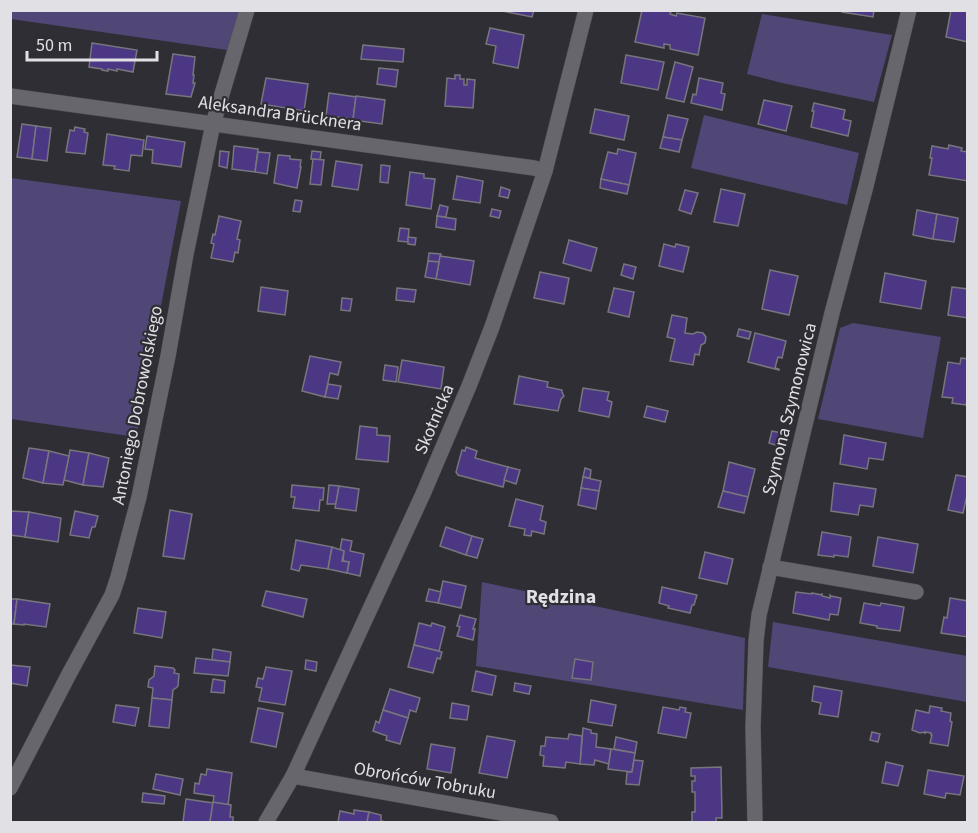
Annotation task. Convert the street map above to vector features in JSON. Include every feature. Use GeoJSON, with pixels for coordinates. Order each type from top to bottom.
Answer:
{"type":"FeatureCollection","features":[{"type":"Feature","properties":{"kind":"street","name":"Antoniego Dobrowolskiego"},"geometry":{"type":"LineString","coordinates":[[10,788],[112,595],[118,577],[139,496],[213,123],[246,10]]}},
{"type":"Feature","properties":{"kind":"street","name":"Skotnicka"},"geometry":{"type":"LineString","coordinates":[[266,822],[293,777],[470,386],[545,171],[586,10]]}},
{"type":"Feature","properties":{"kind":"street","name":"Szymona Szymonowica"},"geometry":{"type":"LineString","coordinates":[[755,822],[753,727],[759,615],[832,313],[909,10]]}},
{"type":"Feature","properties":{"kind":"street","name":"Aleksandra Brücknera"},"geometry":{"type":"LineString","coordinates":[[10,96],[545,171]]}},
{"type":"Feature","properties":{"kind":"street"},"geometry":{"type":"LineString","coordinates":[[770,567],[916,592]]}},
{"type":"Feature","properties":{"kind":"street","name":"Obrońców Tobruku"},"geometry":{"type":"LineString","coordinates":[[293,777],[551,822]]}},
{"type":"Feature","properties":{"kind":"shaded area"},"geometry":{"type":"Polygon","coordinates":[[[11,10],[239,11],[227,50],[11,19],[11,10]]]}},
{"type":"Feature","properties":{"kind":"shaded area"},"geometry":{"type":"Polygon","coordinates":[[[762,14],[892,35],[874,102],[747,74],[762,14]]]}},
{"type":"Feature","properties":{"kind":"shaded area"},"geometry":{"type":"Polygon","coordinates":[[[704,115],[859,153],[847,205],[691,168],[704,115]]]}},
{"type":"Feature","properties":{"kind":"shaded area"},"geometry":{"type":"Polygon","coordinates":[[[11,178],[181,201],[136,437],[11,419],[11,178]]]}},
{"type":"Feature","properties":{"kind":"shaded area"},"geometry":{"type":"Polygon","coordinates":[[[853,323],[941,337],[923,438],[818,419],[840,328],[853,323]]]}},
{"type":"Feature","properties":{"kind":"shaded area"},"geometry":{"type":"Polygon","coordinates":[[[482,582],[745,638],[743,710],[476,666],[482,582]]]}},
{"type":"Feature","properties":{"kind":"shaded area"},"geometry":{"type":"Polygon","coordinates":[[[773,622],[967,656],[967,702],[768,667],[773,622]]]}},
{"type":"Feature","properties":{"kind":"building"},"geometry":{"type":"Polygon","coordinates":[[[497,10],[534,10],[532,17],[497,10]]]}},
{"type":"Feature","properties":{"kind":"building"},"geometry":{"type":"Polygon","coordinates":[[[642,10],[664,10],[676,16],[677,13],[705,18],[698,55],[670,49],[670,45],[664,44],[664,48],[635,42],[642,10]]]}},
{"type":"Feature","properties":{"kind":"building"},"geometry":{"type":"Polygon","coordinates":[[[842,10],[874,10],[873,17],[842,12],[842,10]]]}},
{"type":"Feature","properties":{"kind":"building"},"geometry":{"type":"Polygon","coordinates":[[[951,10],[968,10],[968,42],[946,37],[951,10]]]}},
{"type":"Feature","properties":{"kind":"building"},"geometry":{"type":"Polygon","coordinates":[[[490,28],[524,35],[518,68],[493,63],[496,46],[486,44],[490,28]]]}},
{"type":"Feature","properties":{"kind":"building"},"geometry":{"type":"Polygon","coordinates":[[[92,43],[137,50],[133,72],[117,69],[117,71],[108,69],[108,71],[89,67],[92,43]]]}},
{"type":"Feature","properties":{"kind":"building"},"geometry":{"type":"Polygon","coordinates":[[[363,45],[404,49],[403,62],[361,59],[363,45]]]}},
{"type":"Feature","properties":{"kind":"building"},"geometry":{"type":"Polygon","coordinates":[[[173,54],[195,57],[193,83],[195,83],[191,97],[166,94],[173,54]]]}},
{"type":"Feature","properties":{"kind":"building"},"geometry":{"type":"Polygon","coordinates":[[[626,55],[664,62],[658,90],[621,83],[626,55]]]}},
{"type":"Feature","properties":{"kind":"building"},"geometry":{"type":"Polygon","coordinates":[[[675,62],[693,67],[684,102],[666,98],[675,62]]]}},
{"type":"Feature","properties":{"kind":"building"},"geometry":{"type":"Polygon","coordinates":[[[379,68],[398,70],[396,87],[377,84],[379,68]]]}},
{"type":"Feature","properties":{"kind":"building"},"geometry":{"type":"Polygon","coordinates":[[[455,75],[460,75],[460,79],[464,79],[464,85],[467,85],[467,79],[475,80],[473,108],[445,106],[447,78],[455,79],[455,75]]]}},
{"type":"Feature","properties":{"kind":"building"},"geometry":{"type":"Polygon","coordinates":[[[266,78],[308,84],[304,111],[261,104],[266,78]]]}},
{"type":"Feature","properties":{"kind":"building"},"geometry":{"type":"Polygon","coordinates":[[[699,78],[723,83],[721,93],[725,94],[722,110],[691,103],[693,94],[696,95],[699,78]]]}},
{"type":"Feature","properties":{"kind":"building"},"geometry":{"type":"Polygon","coordinates":[[[329,93],[356,97],[353,119],[326,116],[329,93]]]}},
{"type":"Feature","properties":{"kind":"building"},"geometry":{"type":"Polygon","coordinates":[[[356,96],[385,100],[382,124],[353,120],[356,96]]]}},
{"type":"Feature","properties":{"kind":"building"},"geometry":{"type":"Polygon","coordinates":[[[764,100],[792,106],[786,131],[758,124],[764,100]]]}},
{"type":"Feature","properties":{"kind":"building"},"geometry":{"type":"Polygon","coordinates":[[[814,103],[845,110],[843,119],[851,121],[848,136],[811,127],[814,103]]]}},
{"type":"Feature","properties":{"kind":"building"},"geometry":{"type":"Polygon","coordinates":[[[595,109],[629,116],[624,140],[590,133],[595,109]]]}},
{"type":"Feature","properties":{"kind":"building"},"geometry":{"type":"Polygon","coordinates":[[[668,115],[688,119],[682,140],[663,137],[668,115]]]}},
{"type":"Feature","properties":{"kind":"building"},"geometry":{"type":"Polygon","coordinates":[[[22,124],[36,126],[32,159],[17,157],[22,124]]]}},
{"type":"Feature","properties":{"kind":"building"},"geometry":{"type":"Polygon","coordinates":[[[36,126],[51,128],[47,161],[32,159],[36,126]]]}},
{"type":"Feature","properties":{"kind":"building"},"geometry":{"type":"Polygon","coordinates":[[[75,127],[85,129],[84,132],[88,133],[85,154],[66,152],[70,130],[74,131],[75,127]]]}},
{"type":"Feature","properties":{"kind":"building"},"geometry":{"type":"Polygon","coordinates":[[[107,134],[144,140],[142,156],[131,155],[129,171],[103,165],[107,134]]]}},
{"type":"Feature","properties":{"kind":"building"},"geometry":{"type":"Polygon","coordinates":[[[147,136],[185,142],[181,167],[152,163],[153,150],[145,149],[147,136]]]}},
{"type":"Feature","properties":{"kind":"building"},"geometry":{"type":"Polygon","coordinates":[[[663,137],[682,140],[679,152],[660,148],[663,137]]]}},
{"type":"Feature","properties":{"kind":"building"},"geometry":{"type":"Polygon","coordinates":[[[949,145],[968,152],[968,181],[929,175],[932,146],[948,149],[949,145]]]}},
{"type":"Feature","properties":{"kind":"building"},"geometry":{"type":"Polygon","coordinates":[[[234,146],[258,149],[255,172],[232,169],[234,146]]]}},
{"type":"Feature","properties":{"kind":"building"},"geometry":{"type":"Polygon","coordinates":[[[618,149],[636,153],[629,185],[601,179],[608,152],[617,154],[618,149]]]}},
{"type":"Feature","properties":{"kind":"building"},"geometry":{"type":"Polygon","coordinates":[[[220,151],[229,152],[227,168],[219,166],[220,151]]]}},
{"type":"Feature","properties":{"kind":"building"},"geometry":{"type":"Polygon","coordinates":[[[312,151],[321,152],[320,160],[311,159],[312,151]]]}},
{"type":"Feature","properties":{"kind":"building"},"geometry":{"type":"Polygon","coordinates":[[[258,152],[270,153],[267,174],[255,172],[258,152]]]}},
{"type":"Feature","properties":{"kind":"building"},"geometry":{"type":"Polygon","coordinates":[[[278,155],[301,160],[297,188],[274,183],[278,155]]]}},
{"type":"Feature","properties":{"kind":"building"},"geometry":{"type":"Polygon","coordinates":[[[313,159],[324,160],[321,185],[310,184],[313,159]]]}},
{"type":"Feature","properties":{"kind":"building"},"geometry":{"type":"Polygon","coordinates":[[[336,161],[362,165],[358,190],[332,186],[336,161]]]}},
{"type":"Feature","properties":{"kind":"building"},"geometry":{"type":"Polygon","coordinates":[[[381,165],[390,166],[388,183],[380,182],[381,165]]]}},
{"type":"Feature","properties":{"kind":"building"},"geometry":{"type":"Polygon","coordinates":[[[410,172],[424,174],[424,178],[435,179],[431,209],[406,205],[410,172]]]}},
{"type":"Feature","properties":{"kind":"building"},"geometry":{"type":"Polygon","coordinates":[[[457,176],[483,181],[480,203],[453,199],[457,176]]]}},
{"type":"Feature","properties":{"kind":"building"},"geometry":{"type":"Polygon","coordinates":[[[601,179],[629,185],[627,194],[600,188],[601,179]]]}},
{"type":"Feature","properties":{"kind":"building"},"geometry":{"type":"Polygon","coordinates":[[[501,187],[510,190],[508,198],[499,196],[501,187]]]}},
{"type":"Feature","properties":{"kind":"building"},"geometry":{"type":"Polygon","coordinates":[[[721,189],[745,194],[738,226],[714,222],[721,189]]]}},
{"type":"Feature","properties":{"kind":"building"},"geometry":{"type":"Polygon","coordinates":[[[685,190],[698,193],[691,214],[679,210],[685,190]]]}},
{"type":"Feature","properties":{"kind":"building"},"geometry":{"type":"Polygon","coordinates":[[[295,200],[302,201],[300,212],[293,211],[295,200]]]}},
{"type":"Feature","properties":{"kind":"building"},"geometry":{"type":"Polygon","coordinates":[[[440,205],[448,207],[446,217],[437,216],[440,205]]]}},
{"type":"Feature","properties":{"kind":"building"},"geometry":{"type":"Polygon","coordinates":[[[492,209],[501,211],[499,218],[490,216],[492,209]]]}},
{"type":"Feature","properties":{"kind":"building"},"geometry":{"type":"Polygon","coordinates":[[[917,210],[937,214],[933,239],[913,235],[917,210]]]}},
{"type":"Feature","properties":{"kind":"building"},"geometry":{"type":"Polygon","coordinates":[[[937,214],[958,218],[954,242],[933,239],[937,214]]]}},
{"type":"Feature","properties":{"kind":"building"},"geometry":{"type":"Polygon","coordinates":[[[219,216],[241,221],[237,239],[240,240],[238,253],[235,252],[233,262],[211,258],[214,244],[211,243],[219,216]]]}},
{"type":"Feature","properties":{"kind":"building"},"geometry":{"type":"Polygon","coordinates":[[[437,216],[456,219],[455,230],[436,227],[437,216]]]}},
{"type":"Feature","properties":{"kind":"building"},"geometry":{"type":"Polygon","coordinates":[[[400,228],[409,229],[408,242],[398,241],[400,228]]]}},
{"type":"Feature","properties":{"kind":"building"},"geometry":{"type":"Polygon","coordinates":[[[408,237],[416,238],[415,245],[408,244],[408,237]]]}},
{"type":"Feature","properties":{"kind":"building"},"geometry":{"type":"Polygon","coordinates":[[[569,240],[597,248],[591,271],[563,263],[569,240]]]}},
{"type":"Feature","properties":{"kind":"building"},"geometry":{"type":"Polygon","coordinates":[[[664,244],[689,247],[683,272],[659,266],[664,244]]]}},
{"type":"Feature","properties":{"kind":"building"},"geometry":{"type":"Polygon","coordinates":[[[429,253],[441,254],[439,262],[428,261],[429,253]]]}},
{"type":"Feature","properties":{"kind":"building"},"geometry":{"type":"Polygon","coordinates":[[[440,256],[474,261],[470,285],[436,279],[440,256]]]}},
{"type":"Feature","properties":{"kind":"building"},"geometry":{"type":"Polygon","coordinates":[[[428,261],[439,262],[436,279],[425,277],[428,261]]]}},
{"type":"Feature","properties":{"kind":"building"},"geometry":{"type":"Polygon","coordinates":[[[624,264],[636,267],[633,279],[621,275],[624,264]]]}},
{"type":"Feature","properties":{"kind":"building"},"geometry":{"type":"Polygon","coordinates":[[[770,270],[798,276],[789,315],[762,309],[770,270]]]}},
{"type":"Feature","properties":{"kind":"building"},"geometry":{"type":"Polygon","coordinates":[[[540,272],[569,278],[564,304],[534,298],[540,272]]]}},
{"type":"Feature","properties":{"kind":"building"},"geometry":{"type":"Polygon","coordinates":[[[885,273],[926,281],[921,309],[880,302],[885,273]]]}},
{"type":"Feature","properties":{"kind":"building"},"geometry":{"type":"Polygon","coordinates":[[[261,287],[288,291],[285,315],[258,311],[261,287]]]}},
{"type":"Feature","properties":{"kind":"building"},"geometry":{"type":"Polygon","coordinates":[[[952,287],[968,289],[968,318],[948,315],[952,287]]]}},
{"type":"Feature","properties":{"kind":"building"},"geometry":{"type":"Polygon","coordinates":[[[397,288],[416,290],[414,302],[396,300],[397,288]]]}},
{"type":"Feature","properties":{"kind":"building"},"geometry":{"type":"Polygon","coordinates":[[[614,288],[634,292],[629,317],[608,312],[614,288]]]}},
{"type":"Feature","properties":{"kind":"building"},"geometry":{"type":"Polygon","coordinates":[[[342,298],[352,299],[350,311],[341,310],[342,298]]]}},
{"type":"Feature","properties":{"kind":"building"},"geometry":{"type":"Polygon","coordinates":[[[672,315],[687,318],[685,333],[703,333],[706,337],[699,355],[695,354],[693,365],[670,361],[675,339],[667,337],[672,315]]]}},
{"type":"Feature","properties":{"kind":"building"},"geometry":{"type":"Polygon","coordinates":[[[739,329],[751,332],[749,339],[737,336],[739,329]]]}},
{"type":"Feature","properties":{"kind":"building"},"geometry":{"type":"Polygon","coordinates":[[[755,333],[786,341],[782,358],[778,357],[775,368],[779,370],[748,362],[755,333]]]}},
{"type":"Feature","properties":{"kind":"building"},"geometry":{"type":"Polygon","coordinates":[[[310,356],[341,362],[338,375],[330,373],[325,397],[302,391],[310,356]]]}},
{"type":"Feature","properties":{"kind":"building"},"geometry":{"type":"Polygon","coordinates":[[[961,358],[968,359],[966,405],[952,403],[953,398],[942,397],[948,362],[960,364],[961,358]]]}},
{"type":"Feature","properties":{"kind":"building"},"geometry":{"type":"Polygon","coordinates":[[[402,360],[444,367],[441,389],[398,382],[402,360]]]}},
{"type":"Feature","properties":{"kind":"building"},"geometry":{"type":"Polygon","coordinates":[[[385,365],[398,367],[396,382],[383,380],[385,365]]]}},
{"type":"Feature","properties":{"kind":"building"},"geometry":{"type":"Polygon","coordinates":[[[519,376],[548,382],[547,387],[562,390],[564,396],[558,411],[514,404],[519,376]]]}},
{"type":"Feature","properties":{"kind":"building"},"geometry":{"type":"Polygon","coordinates":[[[328,384],[341,386],[338,399],[325,397],[328,384]]]}},
{"type":"Feature","properties":{"kind":"building"},"geometry":{"type":"Polygon","coordinates":[[[583,388],[609,392],[607,400],[612,402],[609,417],[579,411],[583,388]]]}},
{"type":"Feature","properties":{"kind":"building"},"geometry":{"type":"Polygon","coordinates":[[[647,406],[668,411],[665,422],[644,417],[647,406]]]}},
{"type":"Feature","properties":{"kind":"building"},"geometry":{"type":"Polygon","coordinates":[[[360,426],[377,428],[377,435],[390,436],[388,462],[356,459],[360,426]]]}},
{"type":"Feature","properties":{"kind":"building"},"geometry":{"type":"Polygon","coordinates":[[[772,431],[782,433],[779,446],[769,443],[772,431]]]}},
{"type":"Feature","properties":{"kind":"building"},"geometry":{"type":"Polygon","coordinates":[[[844,435],[886,443],[883,460],[869,458],[867,469],[840,464],[844,435]]]}},
{"type":"Feature","properties":{"kind":"building"},"geometry":{"type":"Polygon","coordinates":[[[466,447],[477,451],[475,458],[508,467],[503,487],[458,475],[456,472],[462,450],[465,451],[466,447]]]}},
{"type":"Feature","properties":{"kind":"building"},"geometry":{"type":"Polygon","coordinates":[[[29,448],[49,451],[43,483],[23,478],[29,448]]]}},
{"type":"Feature","properties":{"kind":"building"},"geometry":{"type":"Polygon","coordinates":[[[70,450],[89,453],[83,485],[64,480],[70,450]]]}},
{"type":"Feature","properties":{"kind":"building"},"geometry":{"type":"Polygon","coordinates":[[[49,451],[69,456],[63,485],[43,483],[49,451]]]}},
{"type":"Feature","properties":{"kind":"building"},"geometry":{"type":"Polygon","coordinates":[[[89,453],[109,458],[103,487],[83,485],[89,453]]]}},
{"type":"Feature","properties":{"kind":"building"},"geometry":{"type":"Polygon","coordinates":[[[729,462],[755,469],[748,497],[723,491],[729,462]]]}},
{"type":"Feature","properties":{"kind":"building"},"geometry":{"type":"Polygon","coordinates":[[[508,467],[520,470],[516,484],[504,480],[508,467]]]}},
{"type":"Feature","properties":{"kind":"building"},"geometry":{"type":"Polygon","coordinates":[[[585,468],[591,470],[590,478],[583,477],[585,468]]]}},
{"type":"Feature","properties":{"kind":"building"},"geometry":{"type":"Polygon","coordinates":[[[956,475],[968,477],[968,491],[963,513],[948,510],[956,475]]]}},
{"type":"Feature","properties":{"kind":"building"},"geometry":{"type":"Polygon","coordinates":[[[583,477],[601,481],[599,491],[581,488],[583,477]]]}},
{"type":"Feature","properties":{"kind":"building"},"geometry":{"type":"Polygon","coordinates":[[[834,483],[876,489],[873,507],[860,505],[858,515],[831,511],[834,483]]]}},
{"type":"Feature","properties":{"kind":"building"},"geometry":{"type":"Polygon","coordinates":[[[292,485],[324,488],[319,511],[293,508],[295,497],[291,497],[292,485]]]}},
{"type":"Feature","properties":{"kind":"building"},"geometry":{"type":"Polygon","coordinates":[[[329,485],[339,486],[336,504],[327,504],[329,485]]]}},
{"type":"Feature","properties":{"kind":"building"},"geometry":{"type":"Polygon","coordinates":[[[339,486],[359,489],[356,511],[335,508],[339,486]]]}},
{"type":"Feature","properties":{"kind":"building"},"geometry":{"type":"Polygon","coordinates":[[[581,488],[599,491],[596,509],[578,505],[581,488]]]}},
{"type":"Feature","properties":{"kind":"building"},"geometry":{"type":"Polygon","coordinates":[[[723,491],[748,497],[744,513],[718,507],[723,491]]]}},
{"type":"Feature","properties":{"kind":"building"},"geometry":{"type":"Polygon","coordinates":[[[516,499],[543,506],[540,520],[546,522],[544,534],[532,531],[531,536],[524,535],[525,529],[509,526],[516,499]]]}},
{"type":"Feature","properties":{"kind":"building"},"geometry":{"type":"Polygon","coordinates":[[[170,510],[192,514],[184,559],[163,556],[170,510]]]}},
{"type":"Feature","properties":{"kind":"building"},"geometry":{"type":"Polygon","coordinates":[[[10,511],[29,512],[25,537],[10,535],[10,511]]]}},
{"type":"Feature","properties":{"kind":"building"},"geometry":{"type":"Polygon","coordinates":[[[75,511],[98,516],[89,538],[70,535],[75,511]]]}},
{"type":"Feature","properties":{"kind":"building"},"geometry":{"type":"Polygon","coordinates":[[[29,512],[61,518],[58,542],[25,537],[29,512]]]}},
{"type":"Feature","properties":{"kind":"building"},"geometry":{"type":"Polygon","coordinates":[[[446,527],[472,536],[466,555],[440,546],[446,527]]]}},
{"type":"Feature","properties":{"kind":"building"},"geometry":{"type":"Polygon","coordinates":[[[822,532],[851,537],[848,557],[818,555],[822,532]]]}},
{"type":"Feature","properties":{"kind":"building"},"geometry":{"type":"Polygon","coordinates":[[[472,536],[483,539],[477,558],[466,555],[472,536]]]}},
{"type":"Feature","properties":{"kind":"building"},"geometry":{"type":"Polygon","coordinates":[[[878,537],[918,544],[913,573],[873,566],[878,537]]]}},
{"type":"Feature","properties":{"kind":"building"},"geometry":{"type":"Polygon","coordinates":[[[342,539],[352,541],[350,551],[364,554],[360,576],[347,573],[349,562],[343,561],[344,551],[340,550],[342,539]]]}},
{"type":"Feature","properties":{"kind":"building"},"geometry":{"type":"Polygon","coordinates":[[[296,540],[332,547],[328,569],[301,565],[299,571],[291,569],[296,540]]]}},
{"type":"Feature","properties":{"kind":"building"},"geometry":{"type":"Polygon","coordinates":[[[332,547],[344,551],[342,561],[349,562],[347,573],[328,569],[332,547]]]}},
{"type":"Feature","properties":{"kind":"building"},"geometry":{"type":"Polygon","coordinates":[[[705,552],[733,559],[727,584],[699,578],[705,552]]]}},
{"type":"Feature","properties":{"kind":"building"},"geometry":{"type":"Polygon","coordinates":[[[443,581],[466,586],[461,608],[438,603],[443,581]]]}},
{"type":"Feature","properties":{"kind":"building"},"geometry":{"type":"Polygon","coordinates":[[[662,587],[697,595],[690,613],[668,608],[669,606],[659,603],[662,587]]]}},
{"type":"Feature","properties":{"kind":"building"},"geometry":{"type":"Polygon","coordinates":[[[429,589],[441,592],[438,603],[426,601],[429,589]]]}},
{"type":"Feature","properties":{"kind":"building"},"geometry":{"type":"Polygon","coordinates":[[[266,591],[307,599],[303,617],[262,606],[266,591]]]}},
{"type":"Feature","properties":{"kind":"building"},"geometry":{"type":"Polygon","coordinates":[[[796,592],[841,598],[838,615],[830,614],[829,620],[793,613],[796,592]]]}},
{"type":"Feature","properties":{"kind":"building"},"geometry":{"type":"Polygon","coordinates":[[[950,598],[968,601],[968,637],[941,633],[944,617],[947,618],[950,598]]]}},
{"type":"Feature","properties":{"kind":"building"},"geometry":{"type":"Polygon","coordinates":[[[10,599],[17,599],[14,624],[10,624],[10,599]]]}},
{"type":"Feature","properties":{"kind":"building"},"geometry":{"type":"Polygon","coordinates":[[[17,599],[50,604],[46,627],[14,624],[17,599]]]}},
{"type":"Feature","properties":{"kind":"building"},"geometry":{"type":"Polygon","coordinates":[[[864,603],[904,607],[900,631],[860,623],[864,603]]]}},
{"type":"Feature","properties":{"kind":"building"},"geometry":{"type":"Polygon","coordinates":[[[138,608],[166,612],[162,638],[134,633],[138,608]]]}},
{"type":"Feature","properties":{"kind":"building"},"geometry":{"type":"Polygon","coordinates":[[[460,615],[476,619],[473,640],[457,636],[460,615]]]}},
{"type":"Feature","properties":{"kind":"building"},"geometry":{"type":"Polygon","coordinates":[[[419,623],[431,626],[432,623],[445,627],[439,651],[414,645],[419,623]]]}},
{"type":"Feature","properties":{"kind":"building"},"geometry":{"type":"Polygon","coordinates":[[[414,645],[442,652],[440,659],[437,658],[433,673],[408,667],[414,645]]]}},
{"type":"Feature","properties":{"kind":"building"},"geometry":{"type":"Polygon","coordinates":[[[213,649],[231,652],[230,662],[212,660],[213,649]]]}},
{"type":"Feature","properties":{"kind":"building"},"geometry":{"type":"Polygon","coordinates":[[[196,658],[230,662],[228,676],[194,673],[196,658]]]}},
{"type":"Feature","properties":{"kind":"building"},"geometry":{"type":"Polygon","coordinates":[[[575,659],[593,662],[591,680],[572,678],[575,659]]]}},
{"type":"Feature","properties":{"kind":"building"},"geometry":{"type":"Polygon","coordinates":[[[306,660],[317,662],[316,671],[305,669],[306,660]]]}},
{"type":"Feature","properties":{"kind":"building"},"geometry":{"type":"Polygon","coordinates":[[[10,665],[30,667],[27,686],[10,683],[10,665]]]}},
{"type":"Feature","properties":{"kind":"building"},"geometry":{"type":"Polygon","coordinates":[[[155,666],[173,668],[174,673],[179,674],[178,686],[173,690],[172,700],[152,698],[153,688],[148,687],[149,680],[154,676],[155,666]]]}},
{"type":"Feature","properties":{"kind":"building"},"geometry":{"type":"Polygon","coordinates":[[[266,667],[292,671],[285,705],[259,701],[262,688],[256,687],[258,678],[263,679],[266,667]]]}},
{"type":"Feature","properties":{"kind":"building"},"geometry":{"type":"Polygon","coordinates":[[[476,671],[496,676],[492,695],[472,691],[476,671]]]}},
{"type":"Feature","properties":{"kind":"building"},"geometry":{"type":"Polygon","coordinates":[[[213,679],[225,681],[224,693],[211,692],[213,679]]]}},
{"type":"Feature","properties":{"kind":"building"},"geometry":{"type":"Polygon","coordinates":[[[515,683],[531,686],[529,694],[514,691],[515,683]]]}},
{"type":"Feature","properties":{"kind":"building"},"geometry":{"type":"Polygon","coordinates":[[[814,686],[842,691],[838,717],[819,714],[821,703],[812,701],[814,686]]]}},
{"type":"Feature","properties":{"kind":"building"},"geometry":{"type":"Polygon","coordinates":[[[390,689],[420,698],[416,712],[410,710],[408,718],[383,710],[390,689]]]}},
{"type":"Feature","properties":{"kind":"building"},"geometry":{"type":"Polygon","coordinates":[[[152,698],[172,700],[169,728],[149,726],[152,698]]]}},
{"type":"Feature","properties":{"kind":"building"},"geometry":{"type":"Polygon","coordinates":[[[591,700],[616,705],[612,726],[588,722],[591,700]]]}},
{"type":"Feature","properties":{"kind":"building"},"geometry":{"type":"Polygon","coordinates":[[[452,703],[469,706],[467,720],[450,718],[452,703]]]}},
{"type":"Feature","properties":{"kind":"building"},"geometry":{"type":"Polygon","coordinates":[[[116,705],[139,708],[135,726],[113,722],[116,705]]]}},
{"type":"Feature","properties":{"kind":"building"},"geometry":{"type":"Polygon","coordinates":[[[930,706],[942,708],[941,711],[951,713],[950,721],[952,722],[948,746],[930,743],[931,733],[925,732],[925,734],[912,730],[916,710],[929,713],[930,706]]]}},
{"type":"Feature","properties":{"kind":"building"},"geometry":{"type":"Polygon","coordinates":[[[663,707],[679,710],[680,707],[686,708],[685,712],[691,713],[686,738],[658,733],[663,707]]]}},
{"type":"Feature","properties":{"kind":"building"},"geometry":{"type":"Polygon","coordinates":[[[258,708],[283,713],[276,747],[251,742],[258,708]]]}},
{"type":"Feature","properties":{"kind":"building"},"geometry":{"type":"Polygon","coordinates":[[[383,710],[408,718],[400,744],[386,740],[387,736],[373,731],[376,721],[379,723],[383,710]]]}},
{"type":"Feature","properties":{"kind":"building"},"geometry":{"type":"Polygon","coordinates":[[[583,728],[597,734],[596,747],[611,749],[609,764],[595,760],[594,765],[580,764],[583,728]]]}},
{"type":"Feature","properties":{"kind":"building"},"geometry":{"type":"Polygon","coordinates":[[[872,732],[880,734],[878,742],[870,740],[872,732]]]}},
{"type":"Feature","properties":{"kind":"building"},"geometry":{"type":"Polygon","coordinates":[[[569,734],[582,736],[580,764],[566,762],[565,768],[543,766],[544,756],[540,755],[541,746],[545,746],[546,737],[568,739],[569,734]]]}},
{"type":"Feature","properties":{"kind":"building"},"geometry":{"type":"Polygon","coordinates":[[[487,736],[515,741],[507,778],[479,773],[487,736]]]}},
{"type":"Feature","properties":{"kind":"building"},"geometry":{"type":"Polygon","coordinates":[[[616,737],[637,742],[635,753],[614,749],[616,737]]]}},
{"type":"Feature","properties":{"kind":"building"},"geometry":{"type":"Polygon","coordinates":[[[431,744],[455,748],[451,773],[427,769],[431,744]]]}},
{"type":"Feature","properties":{"kind":"building"},"geometry":{"type":"Polygon","coordinates":[[[611,749],[635,753],[632,772],[608,769],[611,749]]]}},
{"type":"Feature","properties":{"kind":"building"},"geometry":{"type":"Polygon","coordinates":[[[634,760],[643,761],[639,785],[626,784],[627,772],[632,772],[634,760]]]}},
{"type":"Feature","properties":{"kind":"building"},"geometry":{"type":"Polygon","coordinates":[[[886,762],[903,766],[898,786],[882,783],[886,762]]]}},
{"type":"Feature","properties":{"kind":"building"},"geometry":{"type":"Polygon","coordinates":[[[721,767],[722,818],[716,818],[716,822],[692,822],[692,812],[695,812],[695,792],[692,792],[692,781],[695,781],[695,776],[691,776],[691,768],[721,767]]]}},
{"type":"Feature","properties":{"kind":"building"},"geometry":{"type":"Polygon","coordinates":[[[207,769],[232,773],[228,805],[213,803],[214,796],[194,793],[195,783],[199,784],[201,774],[206,775],[207,769]]]}},
{"type":"Feature","properties":{"kind":"building"},"geometry":{"type":"Polygon","coordinates":[[[928,770],[964,776],[960,795],[946,793],[945,798],[924,794],[928,770]]]}},
{"type":"Feature","properties":{"kind":"building"},"geometry":{"type":"Polygon","coordinates":[[[156,774],[183,779],[180,795],[153,789],[156,774]]]}},
{"type":"Feature","properties":{"kind":"building"},"geometry":{"type":"Polygon","coordinates":[[[143,793],[165,796],[164,804],[142,802],[143,793]]]}},
{"type":"Feature","properties":{"kind":"building"},"geometry":{"type":"Polygon","coordinates":[[[186,799],[213,803],[210,822],[183,822],[186,799]]]}},
{"type":"Feature","properties":{"kind":"building"},"geometry":{"type":"Polygon","coordinates":[[[213,802],[231,805],[230,817],[233,817],[233,822],[210,822],[213,802]]]}},
{"type":"Feature","properties":{"kind":"building"},"geometry":{"type":"Polygon","coordinates":[[[354,810],[369,812],[367,822],[338,822],[340,811],[354,814],[354,810]]]}},
{"type":"Feature","properties":{"kind":"building"},"geometry":{"type":"Polygon","coordinates":[[[369,812],[381,815],[381,821],[386,822],[367,822],[369,812]]]}},
{"type":"Feature","properties":{"kind":"district","name":"Rędzina"},"geometry":{"type":"Point","coordinates":[561,596]}}]}
